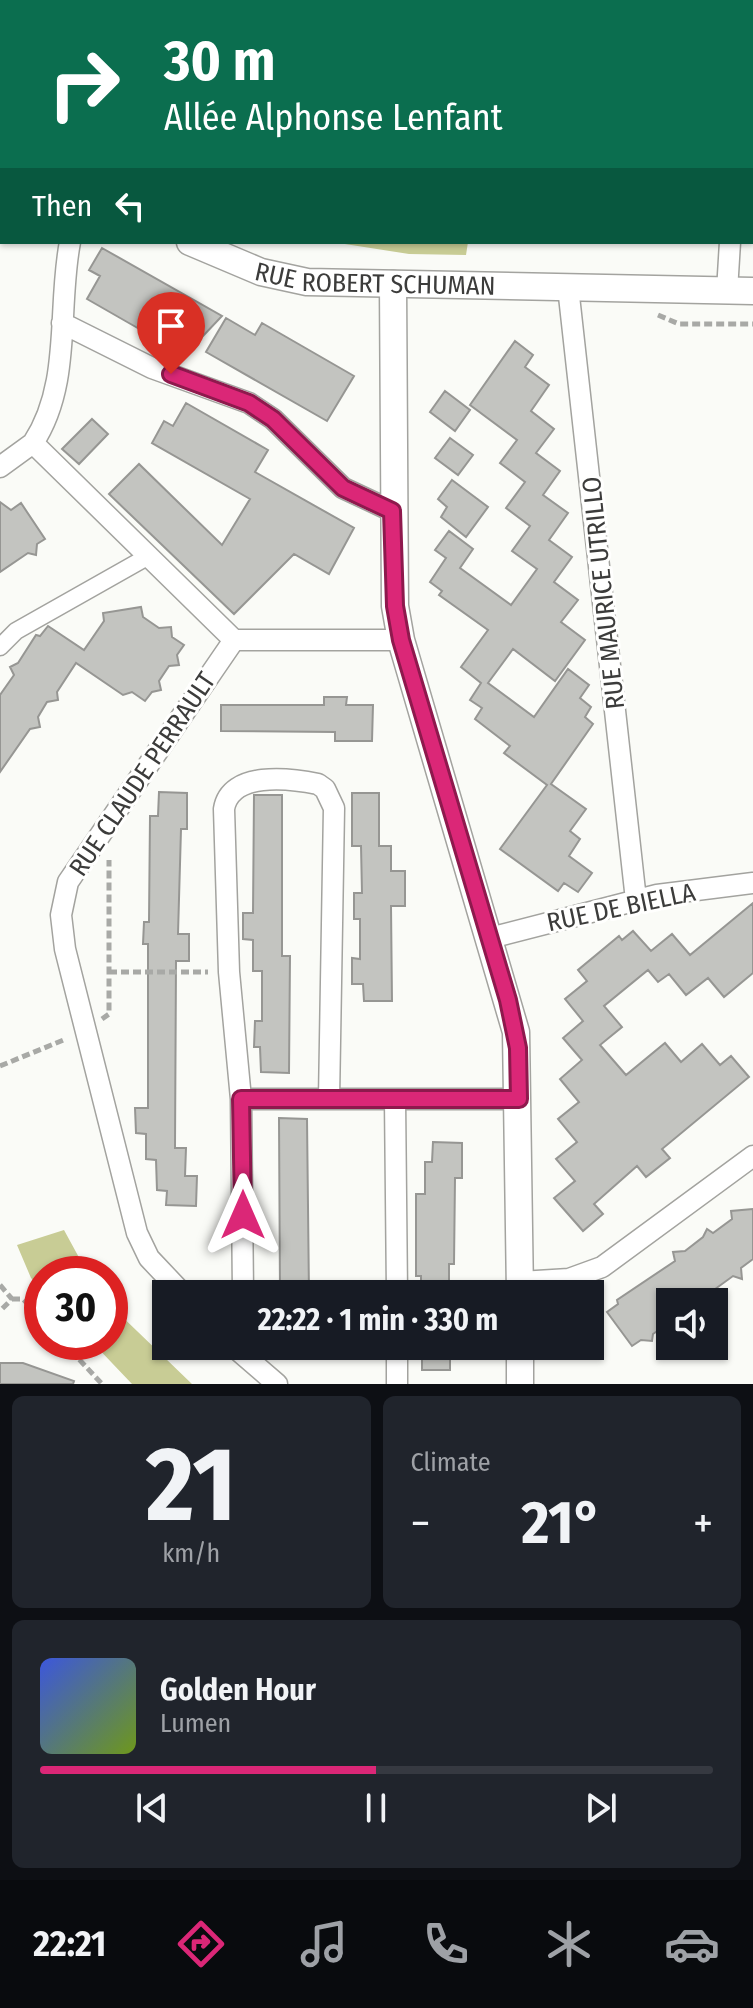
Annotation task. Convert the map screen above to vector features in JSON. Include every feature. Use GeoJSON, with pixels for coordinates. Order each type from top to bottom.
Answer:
{"type":"FeatureCollection","features":[{"type":"Feature","properties":{"kind":"street"},"geometry":{"type":"LineString","coordinates":[[0,467],[33,443],[51,409],[58,379],[70,244]]}},
{"type":"Feature","properties":{"kind":"street","name":"RUE ROBERT SCHUMAN"},"geometry":{"type":"LineString","coordinates":[[195,244],[261,272],[294,281],[740,291]]}},
{"type":"Feature","properties":{"kind":"street"},"geometry":{"type":"LineString","coordinates":[[730,244],[740,291]]}},
{"type":"Feature","properties":{"kind":"street"},"geometry":{"type":"LineString","coordinates":[[393,284],[392,511],[395,606],[401,640],[516,1032],[520,1280]]}},
{"type":"Feature","properties":{"kind":"street","name":"RUE MAURICE UTRILLO"},"geometry":{"type":"LineString","coordinates":[[568,287],[636,900]]}},
{"type":"Feature","properties":{"kind":"street"},"geometry":{"type":"LineString","coordinates":[[62,323],[152,368],[249,403],[273,419],[343,488],[392,511]]}},
{"type":"Feature","properties":{"kind":"street"},"geometry":{"type":"LineString","coordinates":[[33,443],[234,640],[401,640]]}},
{"type":"Feature","properties":{"kind":"street"},"geometry":{"type":"LineString","coordinates":[[0,647],[16,631],[147,557]]}},
{"type":"Feature","properties":{"kind":"street","name":"RUE CLAUDE PERRAULT"},"geometry":{"type":"LineString","coordinates":[[170,1280],[149,1258],[137,1233],[61,930],[63,899],[75,870],[234,640]]}},
{"type":"Feature","properties":{"kind":"street"},"geometry":{"type":"LineString","coordinates":[[243,1280],[241,1099],[229,972],[226,801],[236,787],[254,781],[318,784],[325,789],[334,808],[329,1099]]}},
{"type":"Feature","properties":{"kind":"street","name":"RUE DE BIELLA"},"geometry":{"type":"LineString","coordinates":[[490,938],[636,900],[753,883]]}},
{"type":"Feature","properties":{"kind":"street"},"geometry":{"type":"LineString","coordinates":[[241,1099],[519,1099]]}},
{"type":"Feature","properties":{"kind":"street"},"geometry":{"type":"LineString","coordinates":[[395,1099],[397,1280]]}},
{"type":"Feature","properties":{"kind":"street"},"geometry":{"type":"LineString","coordinates":[[564,1280],[602,1267],[753,1156]]}},
{"type":"Feature","properties":{"kind":"street"},"geometry":{"type":"LineString","coordinates":[[251,1360],[277,1384]]}},
{"type":"Feature","properties":{"kind":"street"},"geometry":{"type":"LineString","coordinates":[[397,1360],[397,1384]]}},
{"type":"Feature","properties":{"kind":"street"},"geometry":{"type":"LineString","coordinates":[[520,1360],[520,1384]]}},
{"type":"Feature","properties":{"kind":"path"},"geometry":{"type":"LineString","coordinates":[[649,288],[649,304],[660,317],[753,324]]}},
{"type":"Feature","properties":{"kind":"path"},"geometry":{"type":"LineString","coordinates":[[0,1066],[84,1031],[109,1014],[109,821]]}},
{"type":"Feature","properties":{"kind":"path"},"geometry":{"type":"LineString","coordinates":[[109,972],[229,972]]}},
{"type":"Feature","properties":{"kind":"path"},"geometry":{"type":"LineString","coordinates":[[0,1285],[12,1299]]}},
{"type":"Feature","properties":{"kind":"path"},"geometry":{"type":"LineString","coordinates":[[0,1311],[12,1299],[24,1300]]}},
{"type":"Feature","properties":{"kind":"path"},"geometry":{"type":"LineString","coordinates":[[80,1360],[102,1384]]}},
{"type":"Feature","properties":{"kind":"green space"},"geometry":{"type":"Polygon","coordinates":[[[345,244],[468,244],[466,255],[409,254],[345,244]]]}},
{"type":"Feature","properties":{"kind":"green space"},"geometry":{"type":"Polygon","coordinates":[[[64,1230],[78,1256],[24,1256],[24,1262],[17,1245],[64,1230]]]}},
{"type":"Feature","properties":{"kind":"green space"},"geometry":{"type":"Polygon","coordinates":[[[128,1322],[152,1345],[152,1360],[167,1360],[192,1384],[132,1384],[109,1360],[128,1360],[128,1322]]]}},
{"type":"Feature","properties":{"kind":"building"},"geometry":{"type":"Polygon","coordinates":[[[102,248],[222,316],[185,355],[176,350],[87,299],[100,276],[89,270],[102,248]]]}},
{"type":"Feature","properties":{"kind":"building"},"geometry":{"type":"Polygon","coordinates":[[[226,318],[255,335],[262,323],[354,376],[327,421],[206,352],[226,318]]]}},
{"type":"Feature","properties":{"kind":"building"},"geometry":{"type":"Polygon","coordinates":[[[515,341],[533,355],[525,367],[549,385],[531,411],[554,429],[536,453],[560,471],[543,495],[568,513],[549,540],[572,557],[554,582],[578,600],[561,622],[585,640],[555,681],[513,649],[488,683],[534,717],[568,669],[589,685],[580,698],[591,707],[585,717],[593,724],[551,784],[586,809],[570,831],[580,839],[569,856],[592,873],[578,892],[564,883],[558,891],[500,849],[547,785],[504,753],[510,746],[475,719],[482,708],[470,700],[481,683],[461,667],[488,630],[439,595],[442,591],[430,582],[446,558],[435,550],[449,531],[473,549],[460,568],[511,605],[537,569],[512,551],[530,526],[506,508],[525,482],[500,463],[517,440],[470,405],[515,341]]]}},
{"type":"Feature","properties":{"kind":"building"},"geometry":{"type":"Polygon","coordinates":[[[445,391],[470,410],[455,431],[430,412],[445,391]]]}},
{"type":"Feature","properties":{"kind":"building"},"geometry":{"type":"Polygon","coordinates":[[[186,403],[268,450],[255,472],[354,528],[329,574],[294,554],[234,614],[109,494],[139,464],[222,545],[250,499],[152,443],[164,421],[173,426],[186,403]]]}},
{"type":"Feature","properties":{"kind":"building"},"geometry":{"type":"Polygon","coordinates":[[[92,419],[108,434],[79,464],[62,449],[92,419]]]}},
{"type":"Feature","properties":{"kind":"building"},"geometry":{"type":"Polygon","coordinates":[[[450,438],[473,455],[458,475],[435,458],[450,438]]]}},
{"type":"Feature","properties":{"kind":"building"},"geometry":{"type":"Polygon","coordinates":[[[452,480],[488,507],[466,537],[441,517],[447,507],[438,499],[452,480]]]}},
{"type":"Feature","properties":{"kind":"building"},"geometry":{"type":"Polygon","coordinates":[[[0,502],[11,510],[21,503],[45,539],[37,544],[36,555],[28,553],[0,572],[0,502]]]}},
{"type":"Feature","properties":{"kind":"building"},"geometry":{"type":"Polygon","coordinates":[[[141,607],[143,617],[159,628],[171,627],[172,637],[184,645],[177,655],[179,665],[169,666],[159,681],[161,690],[152,692],[145,701],[132,692],[123,695],[76,663],[57,692],[58,700],[47,702],[38,717],[40,727],[30,729],[0,772],[0,695],[14,675],[10,667],[18,663],[36,635],[40,636],[48,626],[84,650],[104,621],[103,613],[141,607]]]}},
{"type":"Feature","properties":{"kind":"building"},"geometry":{"type":"Polygon","coordinates":[[[324,697],[347,697],[346,705],[373,705],[372,741],[335,741],[335,732],[221,731],[221,705],[324,705],[324,697]]]}},
{"type":"Feature","properties":{"kind":"building"},"geometry":{"type":"Polygon","coordinates":[[[159,792],[187,793],[187,829],[181,829],[178,934],[189,934],[189,961],[176,961],[175,1148],[186,1148],[185,1176],[197,1176],[196,1206],[166,1205],[167,1191],[157,1190],[156,1160],[146,1159],[146,1134],[136,1133],[135,1108],[148,1108],[148,944],[143,944],[144,922],[149,922],[150,816],[158,816],[159,792]]]}},
{"type":"Feature","properties":{"kind":"building"},"geometry":{"type":"Polygon","coordinates":[[[352,793],[379,793],[379,846],[391,846],[391,871],[405,871],[405,906],[391,906],[392,1001],[364,1001],[363,984],[352,984],[352,958],[360,959],[360,919],[354,919],[354,893],[362,893],[361,846],[352,846],[352,793]]]}},
{"type":"Feature","properties":{"kind":"building"},"geometry":{"type":"Polygon","coordinates":[[[254,795],[282,795],[282,956],[290,956],[289,1073],[261,1072],[260,1047],[254,1047],[255,1021],[262,1021],[262,971],[253,971],[253,940],[243,939],[243,913],[253,913],[254,795]]]}},
{"type":"Feature","properties":{"kind":"building"},"geometry":{"type":"Polygon","coordinates":[[[753,903],[753,973],[724,997],[708,978],[686,995],[669,974],[658,982],[648,970],[604,1006],[622,1027],[600,1045],[626,1075],[665,1043],[681,1062],[702,1044],[720,1065],[731,1056],[749,1077],[662,1149],[670,1158],[646,1177],[637,1166],[594,1204],[603,1214],[583,1231],[554,1198],[575,1181],[556,1159],[577,1142],[558,1119],[579,1102],[560,1079],[582,1060],[563,1038],[583,1021],[565,999],[587,981],[578,970],[619,936],[622,940],[633,931],[651,951],[672,934],[690,955],[753,903]]]}},
{"type":"Feature","properties":{"kind":"building"},"geometry":{"type":"Polygon","coordinates":[[[279,1118],[307,1119],[309,1280],[280,1280],[279,1118]]]}},
{"type":"Feature","properties":{"kind":"building"},"geometry":{"type":"Polygon","coordinates":[[[433,1142],[462,1143],[462,1178],[455,1178],[454,1264],[449,1264],[449,1280],[421,1280],[421,1276],[416,1276],[416,1194],[425,1194],[425,1162],[432,1162],[433,1142]]]}},
{"type":"Feature","properties":{"kind":"building"},"geometry":{"type":"Polygon","coordinates":[[[753,1209],[753,1259],[741,1268],[742,1279],[733,1276],[716,1288],[656,1288],[656,1332],[652,1341],[641,1340],[632,1346],[607,1312],[618,1304],[617,1300],[675,1261],[673,1252],[685,1251],[703,1237],[707,1229],[713,1233],[732,1219],[731,1211],[753,1209]]]}},
{"type":"Feature","properties":{"kind":"building"},"geometry":{"type":"Polygon","coordinates":[[[422,1360],[450,1360],[450,1370],[422,1370],[422,1360]]]}},
{"type":"Feature","properties":{"kind":"building"},"geometry":{"type":"Polygon","coordinates":[[[0,1363],[23,1363],[74,1381],[73,1384],[0,1384],[0,1363]]]}},
{"type":"Feature","properties":{"kind":"route"},"geometry":{"type":"LineString","coordinates":[[171,374],[249,403],[273,419],[343,488],[392,511],[395,606],[401,640],[508,1000],[518,1048],[519,1099],[241,1099],[243,1215]]}}]}
